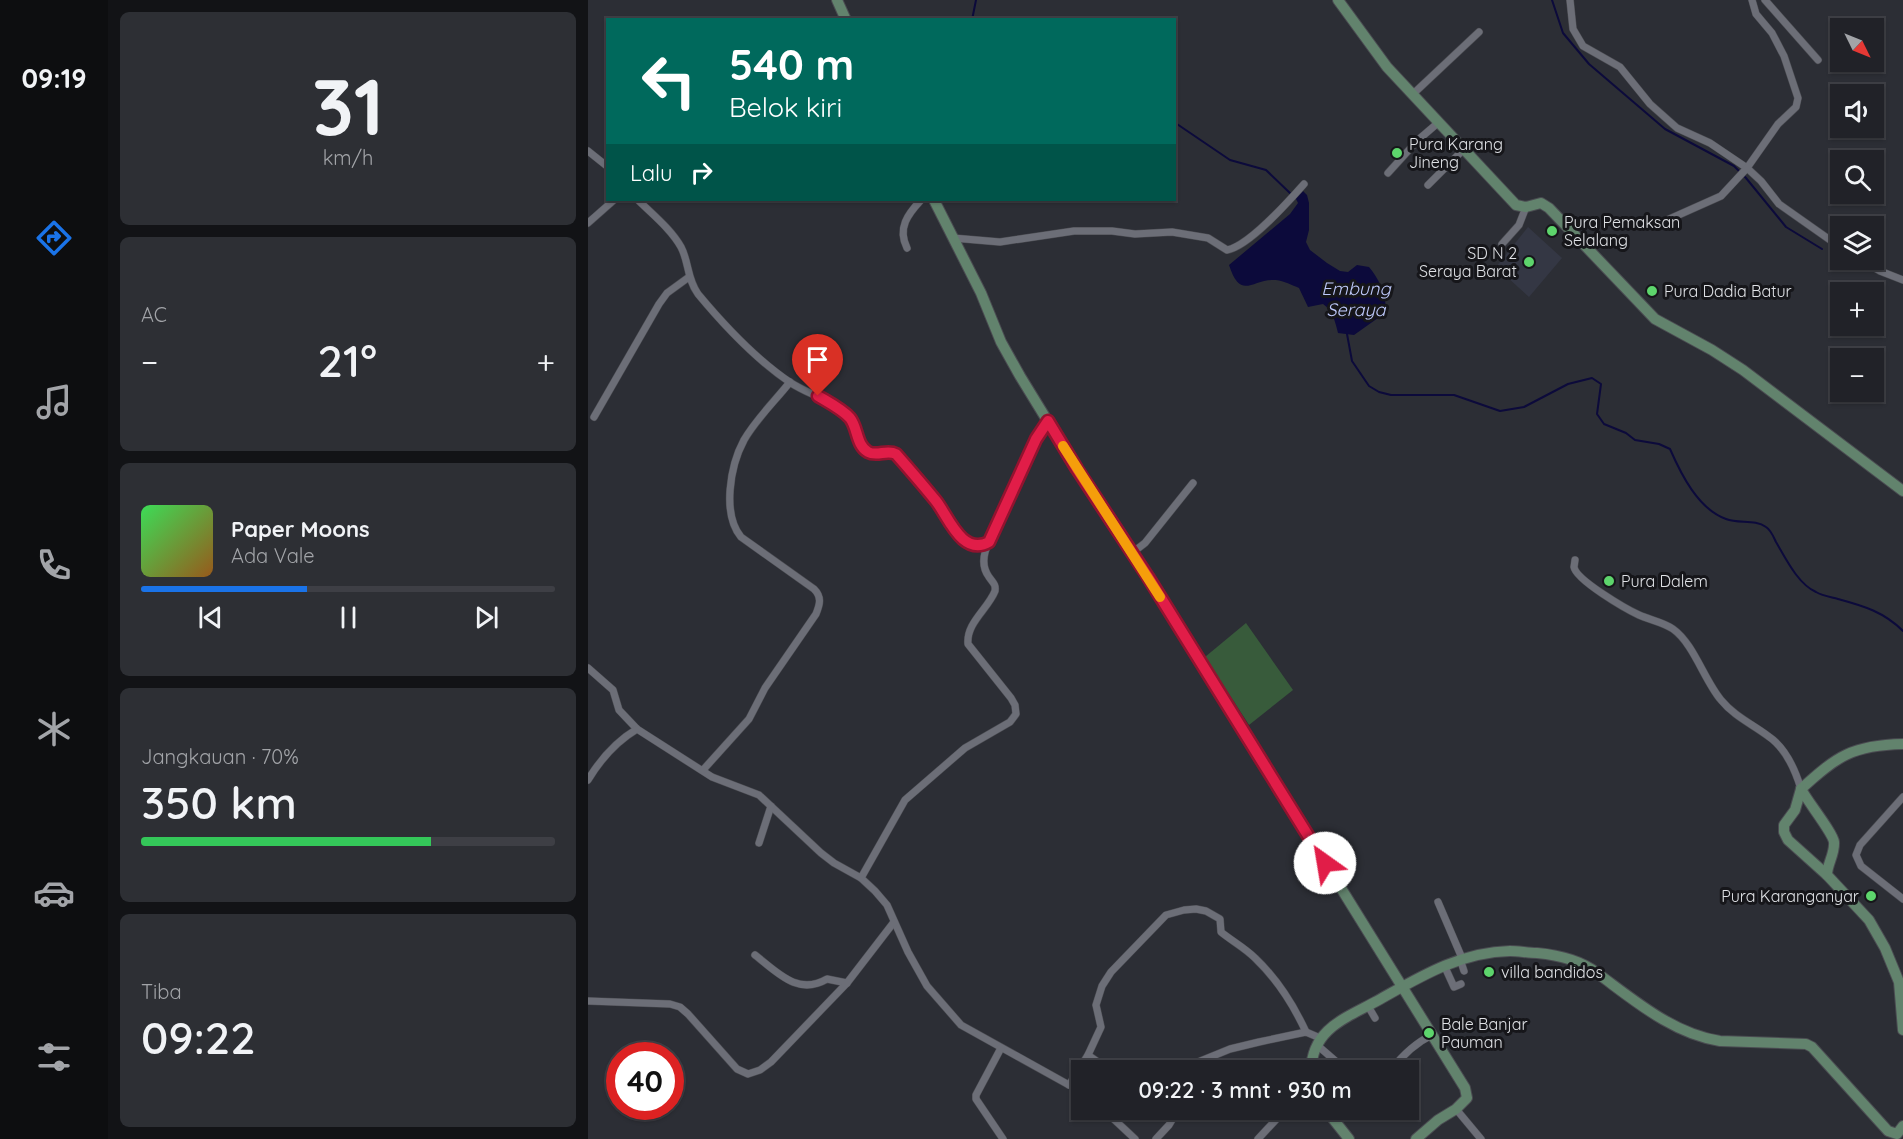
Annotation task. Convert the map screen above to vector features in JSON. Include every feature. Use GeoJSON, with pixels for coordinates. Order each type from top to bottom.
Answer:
{"type":"FeatureCollection","features":[{"type":"Feature","properties":{"kind":"street"},"geometry":{"type":"LineString","coordinates":[[837,0],[845,18]]}},
{"type":"Feature","properties":{"kind":"street"},"geometry":{"type":"LineString","coordinates":[[1338,0],[1387,67],[1516,205],[1526,207],[1541,203],[1549,208],[1651,315],[1743,370],[1903,491]]}},
{"type":"Feature","properties":{"kind":"street"},"geometry":{"type":"LineString","coordinates":[[1570,0],[1573,29],[1583,46],[1622,69],[1650,104],[1677,128],[1710,143],[1747,168],[1761,181],[1779,204],[1830,240]]}},
{"type":"Feature","properties":{"kind":"street"},"geometry":{"type":"LineString","coordinates":[[1656,225],[1721,196],[1747,168],[1778,124],[1796,107],[1798,98],[1785,56],[1772,33],[1756,14],[1752,0]]}},
{"type":"Feature","properties":{"kind":"street"},"geometry":{"type":"LineString","coordinates":[[1764,0],[1818,60]]}},
{"type":"Feature","properties":{"kind":"street"},"geometry":{"type":"LineString","coordinates":[[1413,94],[1479,32]]}},
{"type":"Feature","properties":{"kind":"street"},"geometry":{"type":"LineString","coordinates":[[1388,173],[1418,140],[1439,122]]}},
{"type":"Feature","properties":{"kind":"street"},"geometry":{"type":"LineString","coordinates":[[1428,185],[1464,149]]}},
{"type":"Feature","properties":{"kind":"street"},"geometry":{"type":"LineString","coordinates":[[588,151],[606,165]]}},
{"type":"Feature","properties":{"kind":"street"},"geometry":{"type":"LineString","coordinates":[[953,238],[1000,242],[1074,231],[1112,231],[1135,234],[1172,232],[1208,238],[1227,250],[1233,249],[1248,239],[1304,184]]}},
{"type":"Feature","properties":{"kind":"street"},"geometry":{"type":"LineString","coordinates":[[588,223],[613,201]]}},
{"type":"Feature","properties":{"kind":"street"},"geometry":{"type":"LineString","coordinates":[[639,201],[679,244],[685,256],[689,277],[700,296],[751,350],[790,382],[850,418],[866,450],[873,453],[887,451],[896,454],[937,502],[956,533],[963,539],[977,545],[989,542]]}},
{"type":"Feature","properties":{"kind":"street"},"geometry":{"type":"LineString","coordinates":[[907,248],[902,237],[902,230],[909,215],[920,201]]}},
{"type":"Feature","properties":{"kind":"street"},"geometry":{"type":"LineString","coordinates":[[934,201],[981,293],[1006,351],[1077,469],[1403,986],[1467,1093],[1464,1102],[1416,1139]]}},
{"type":"Feature","properties":{"kind":"street"},"geometry":{"type":"LineString","coordinates":[[1502,244],[1519,225],[1526,207]]}},
{"type":"Feature","properties":{"kind":"street"},"geometry":{"type":"LineString","coordinates":[[1878,270],[1903,280]]}},
{"type":"Feature","properties":{"kind":"street"},"geometry":{"type":"LineString","coordinates":[[594,417],[659,304],[667,293],[689,277]]}},
{"type":"Feature","properties":{"kind":"street"},"geometry":{"type":"LineString","coordinates":[[703,770],[749,719],[765,688],[820,606],[820,597],[814,589],[741,537],[736,531],[730,514],[732,483],[743,443],[790,382]]}},
{"type":"Feature","properties":{"kind":"street"},"geometry":{"type":"LineString","coordinates":[[861,878],[905,800],[965,748],[1010,722],[1016,714],[1011,698],[968,644],[968,640],[973,626],[996,586],[987,574],[984,554],[1036,439],[1048,421]]}},
{"type":"Feature","properties":{"kind":"street"},"geometry":{"type":"LineString","coordinates":[[1132,553],[1145,543],[1193,483]]}},
{"type":"Feature","properties":{"kind":"street"},"geometry":{"type":"LineString","coordinates":[[1575,560],[1574,572],[1578,576],[1622,605],[1638,614],[1663,623],[1680,636],[1727,707],[1771,737],[1782,749],[1809,804],[1833,838],[1834,848],[1827,875]]}},
{"type":"Feature","properties":{"kind":"street"},"geometry":{"type":"LineString","coordinates":[[588,668],[613,690],[619,710],[637,729],[717,779],[759,795],[821,853],[861,878],[887,905],[929,990],[961,1025],[1069,1085],[1088,1055],[1101,1027],[1096,1005],[1106,979],[1162,918],[1190,909],[1201,909],[1220,919],[1221,932],[1261,964],[1288,999],[1306,1032],[1336,1060]]}},
{"type":"Feature","properties":{"kind":"street"},"geometry":{"type":"LineString","coordinates":[[588,780],[611,750],[625,736],[637,729]]}},
{"type":"Feature","properties":{"kind":"street"},"geometry":{"type":"LineString","coordinates":[[1903,744],[1870,746],[1853,750],[1831,763],[1801,789],[1795,810],[1784,825],[1788,840],[1827,875],[1869,921],[1885,948],[1899,982],[1903,1030]]}},
{"type":"Feature","properties":{"kind":"street"},"geometry":{"type":"LineString","coordinates":[[1903,797],[1860,845],[1856,855],[1862,867],[1903,899]]}},
{"type":"Feature","properties":{"kind":"street"},"geometry":{"type":"LineString","coordinates":[[759,843],[771,806]]}},
{"type":"Feature","properties":{"kind":"street"},"geometry":{"type":"LineString","coordinates":[[1438,902],[1464,970]]}},
{"type":"Feature","properties":{"kind":"street"},"geometry":{"type":"LineString","coordinates":[[588,1001],[680,1007],[695,1021],[733,1066],[748,1074],[760,1070],[771,1062],[847,983],[894,922]]}},
{"type":"Feature","properties":{"kind":"street"},"geometry":{"type":"LineString","coordinates":[[1312,1060],[1318,1041],[1335,1024],[1444,965],[1461,958],[1491,957],[1511,951],[1548,954],[1582,964],[1666,1021],[1708,1038],[1720,1041],[1806,1044],[1812,1047],[1888,1131],[1897,1134],[1903,1126]]}},
{"type":"Feature","properties":{"kind":"street"},"geometry":{"type":"LineString","coordinates":[[755,955],[787,979],[804,986],[816,985],[829,979],[847,983]]}},
{"type":"Feature","properties":{"kind":"street"},"geometry":{"type":"LineString","coordinates":[[1444,965],[1454,987],[1461,984]]}},
{"type":"Feature","properties":{"kind":"street"},"geometry":{"type":"LineString","coordinates":[[1368,1006],[1375,1018]]}},
{"type":"Feature","properties":{"kind":"street"},"geometry":{"type":"LineString","coordinates":[[1203,1060],[1240,1046],[1306,1032]]}},
{"type":"Feature","properties":{"kind":"street"},"geometry":{"type":"LineString","coordinates":[[1400,1060],[1421,1040],[1432,1035]]}},
{"type":"Feature","properties":{"kind":"street"},"geometry":{"type":"LineString","coordinates":[[1001,1048],[976,1099],[1003,1139]]}},
{"type":"Feature","properties":{"kind":"street"},"geometry":{"type":"LineString","coordinates":[[1088,1055],[1095,1060]]}},
{"type":"Feature","properties":{"kind":"street"},"geometry":{"type":"LineString","coordinates":[[1211,1060],[1215,1055]]}},
{"type":"Feature","properties":{"kind":"street"},"geometry":{"type":"LineString","coordinates":[[1456,1109],[1480,1139]]}},
{"type":"Feature","properties":{"kind":"street"},"geometry":{"type":"LineString","coordinates":[[1115,1120],[1135,1139]]}},
{"type":"Feature","properties":{"kind":"street"},"geometry":{"type":"LineString","coordinates":[[1156,1139],[1172,1120]]}},
{"type":"Feature","properties":{"kind":"street"},"geometry":{"type":"LineString","coordinates":[[1258,1139],[1276,1120]]}},
{"type":"Feature","properties":{"kind":"street"},"geometry":{"type":"LineString","coordinates":[[1334,1120],[1349,1139]]}},
{"type":"Feature","properties":{"kind":"shaded area","name":"SD N 2 Seraya Barat"},"geometry":{"type":"Polygon","coordinates":[[[1528,227],[1562,258],[1529,297],[1496,267],[1528,227]]]}},
{"type":"Feature","properties":{"kind":"green space"},"geometry":{"type":"Polygon","coordinates":[[[1246,623],[1293,690],[1249,725],[1205,657],[1246,623]]]}},
{"type":"Feature","properties":{"kind":"water","name":"Embung Seraya"},"geometry":{"type":"Polygon","coordinates":[[[1301,189],[1307,195],[1309,203],[1309,230],[1306,242],[1310,250],[1340,271],[1348,272],[1357,265],[1369,267],[1382,288],[1385,313],[1354,335],[1338,333],[1335,320],[1329,310],[1323,304],[1308,307],[1299,288],[1276,280],[1243,285],[1238,283],[1233,276],[1229,265],[1290,214],[1298,203],[1294,195],[1301,189]]]}},
{"type":"Feature","properties":{"kind":"waterway"},"geometry":{"type":"LineString","coordinates":[[972,18],[976,0]]}},
{"type":"Feature","properties":{"kind":"waterway"},"geometry":{"type":"LineString","coordinates":[[1552,0],[1563,33],[1589,64],[1665,129],[1734,166],[1786,227],[1822,249]]}},
{"type":"Feature","properties":{"kind":"waterway"},"geometry":{"type":"LineString","coordinates":[[1176,123],[1230,160],[1266,170],[1291,194]]}},
{"type":"Feature","properties":{"kind":"waterway"},"geometry":{"type":"LineString","coordinates":[[1347,334],[1352,361],[1369,386],[1391,395],[1454,395],[1500,411],[1524,407],[1568,384],[1592,378],[1601,384],[1597,414],[1604,424],[1626,433],[1635,440],[1659,444],[1670,449],[1692,490],[1707,507],[1726,519],[1757,523],[1768,528],[1793,570],[1810,588],[1821,594],[1873,610],[1903,631]]}},
{"type":"Feature","properties":{"kind":"slow traffic"},"geometry":{"type":"LineString","coordinates":[[1063,446],[1160,597]]}},
{"type":"Feature","properties":{"kind":"place","name":"Pura Karang Jineng"},"geometry":{"type":"Point","coordinates":[1397,153]}},
{"type":"Feature","properties":{"kind":"place","name":"Pura Pemaksan Selalang"},"geometry":{"type":"Point","coordinates":[1552,231]}},
{"type":"Feature","properties":{"kind":"place","name":"SD N 2 Seraya Barat"},"geometry":{"type":"Point","coordinates":[1529,262]}},
{"type":"Feature","properties":{"kind":"place","name":"Pura Dadia Batur"},"geometry":{"type":"Point","coordinates":[1652,291]}},
{"type":"Feature","properties":{"kind":"place","name":"Pura Dalem"},"geometry":{"type":"Point","coordinates":[1609,581]}},
{"type":"Feature","properties":{"kind":"place","name":"Pura Karanganyar"},"geometry":{"type":"Point","coordinates":[1871,896]}},
{"type":"Feature","properties":{"kind":"place","name":"villa bandidos"},"geometry":{"type":"Point","coordinates":[1489,972]}},
{"type":"Feature","properties":{"kind":"place","name":"Bale Banjar Pauman"},"geometry":{"type":"Point","coordinates":[1429,1033]}},
{"type":"Feature","properties":{"kind":"route"},"geometry":{"type":"LineString","coordinates":[[818,396],[850,418],[866,450],[873,453],[892,451],[896,454],[937,502],[956,533],[968,542],[977,545],[989,542],[1036,439],[1048,421],[1230,707],[1325,863]]}}]}
